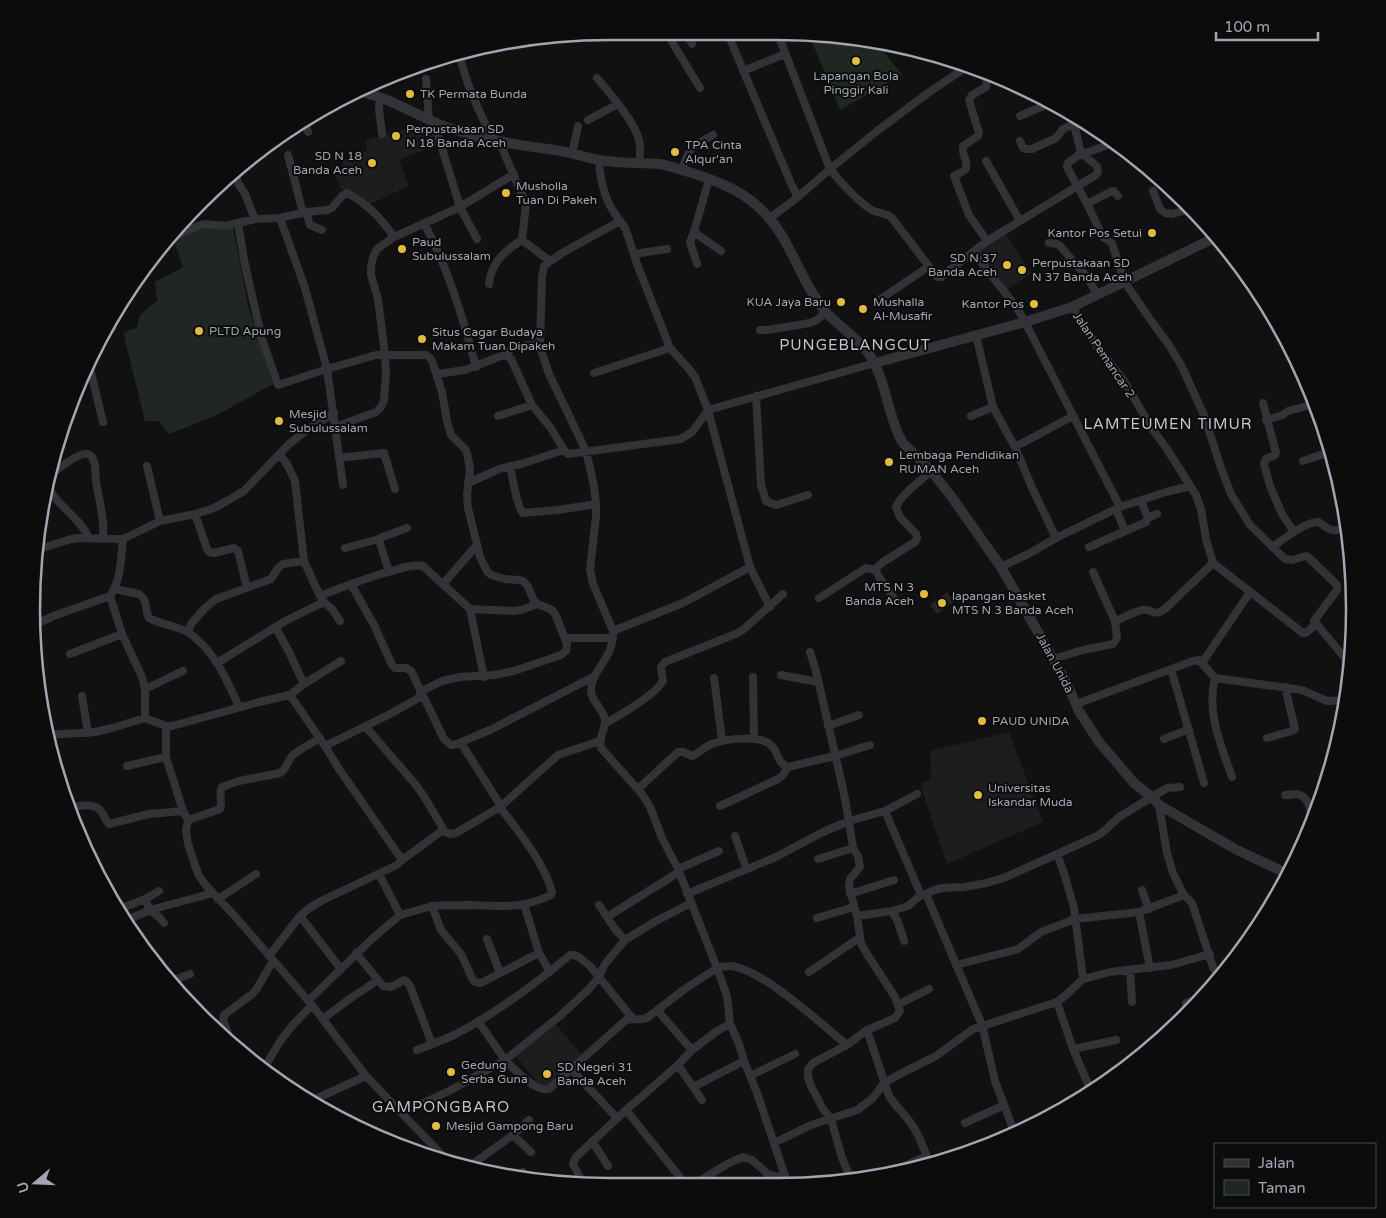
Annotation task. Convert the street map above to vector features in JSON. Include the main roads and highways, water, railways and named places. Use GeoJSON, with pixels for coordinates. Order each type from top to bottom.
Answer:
{"type":"FeatureCollection","features":[{"type":"Feature","properties":{"kind":"place","name":"Lapangan Bola Pinggir Kali"},"geometry":{"type":"Point","coordinates":[856,61]}},
{"type":"Feature","properties":{"kind":"place","name":"TK Permata Bunda"},"geometry":{"type":"Point","coordinates":[410,94]}},
{"type":"Feature","properties":{"kind":"place","name":"Perpustakaan SD N 18 Banda Aceh"},"geometry":{"type":"Point","coordinates":[396,136]}},
{"type":"Feature","properties":{"kind":"place","name":"TPA Cinta Alqur'an"},"geometry":{"type":"Point","coordinates":[675,152]}},
{"type":"Feature","properties":{"kind":"place","name":"SD N 18 Banda Aceh"},"geometry":{"type":"Point","coordinates":[372,163]}},
{"type":"Feature","properties":{"kind":"place","name":"Musholla Tuan Di Pakeh"},"geometry":{"type":"Point","coordinates":[506,193]}},
{"type":"Feature","properties":{"kind":"place","name":"Kantor Pos Setui"},"geometry":{"type":"Point","coordinates":[1152,233]}},
{"type":"Feature","properties":{"kind":"place","name":"Paud Subulussalam"},"geometry":{"type":"Point","coordinates":[402,249]}},
{"type":"Feature","properties":{"kind":"place","name":"SD N 37 Banda Aceh"},"geometry":{"type":"Point","coordinates":[1007,265]}},
{"type":"Feature","properties":{"kind":"place","name":"Perpustakaan SD N 37 Banda Aceh"},"geometry":{"type":"Point","coordinates":[1022,270]}},
{"type":"Feature","properties":{"kind":"place","name":"KUA Jaya Baru"},"geometry":{"type":"Point","coordinates":[841,302]}},
{"type":"Feature","properties":{"kind":"place","name":"Kantor Pos"},"geometry":{"type":"Point","coordinates":[1034,304]}},
{"type":"Feature","properties":{"kind":"place","name":"Mushalla Al-Musafir"},"geometry":{"type":"Point","coordinates":[863,309]}},
{"type":"Feature","properties":{"kind":"place","name":"PLTD Apung"},"geometry":{"type":"Point","coordinates":[199,331]}},
{"type":"Feature","properties":{"kind":"place","name":"Situs Cagar Budaya Makam Tuan Dipakeh"},"geometry":{"type":"Point","coordinates":[422,339]}},
{"type":"Feature","properties":{"kind":"place","name":"Mesjid Subulussalam"},"geometry":{"type":"Point","coordinates":[279,421]}},
{"type":"Feature","properties":{"kind":"place","name":"Lembaga Pendidikan RUMAN Aceh"},"geometry":{"type":"Point","coordinates":[889,462]}},
{"type":"Feature","properties":{"kind":"place","name":"MTS N 3 Banda Aceh"},"geometry":{"type":"Point","coordinates":[924,594]}},
{"type":"Feature","properties":{"kind":"place","name":"lapangan basket MTS N 3 Banda Aceh"},"geometry":{"type":"Point","coordinates":[942,603]}},
{"type":"Feature","properties":{"kind":"place","name":"PAUD UNIDA"},"geometry":{"type":"Point","coordinates":[982,721]}},
{"type":"Feature","properties":{"kind":"place","name":"Universitas Iskandar Muda"},"geometry":{"type":"Point","coordinates":[978,795]}},
{"type":"Feature","properties":{"kind":"place","name":"Gedung Serba Guna"},"geometry":{"type":"Point","coordinates":[451,1072]}},
{"type":"Feature","properties":{"kind":"place","name":"SD Negeri 31 Banda Aceh"},"geometry":{"type":"Point","coordinates":[547,1074]}},
{"type":"Feature","properties":{"kind":"place","name":"Mesjid Gampong Baru"},"geometry":{"type":"Point","coordinates":[436,1126]}},
{"type":"Feature","properties":{"kind":"district","name":"PUNGEBLANGCUT"},"geometry":{"type":"Point","coordinates":[855,345]}},
{"type":"Feature","properties":{"kind":"district","name":"LAMTEUMEN TIMUR"},"geometry":{"type":"Point","coordinates":[1168,424]}},
{"type":"Feature","properties":{"kind":"district","name":"GAMPONGBARO"},"geometry":{"type":"Point","coordinates":[441,1107]}}]}
